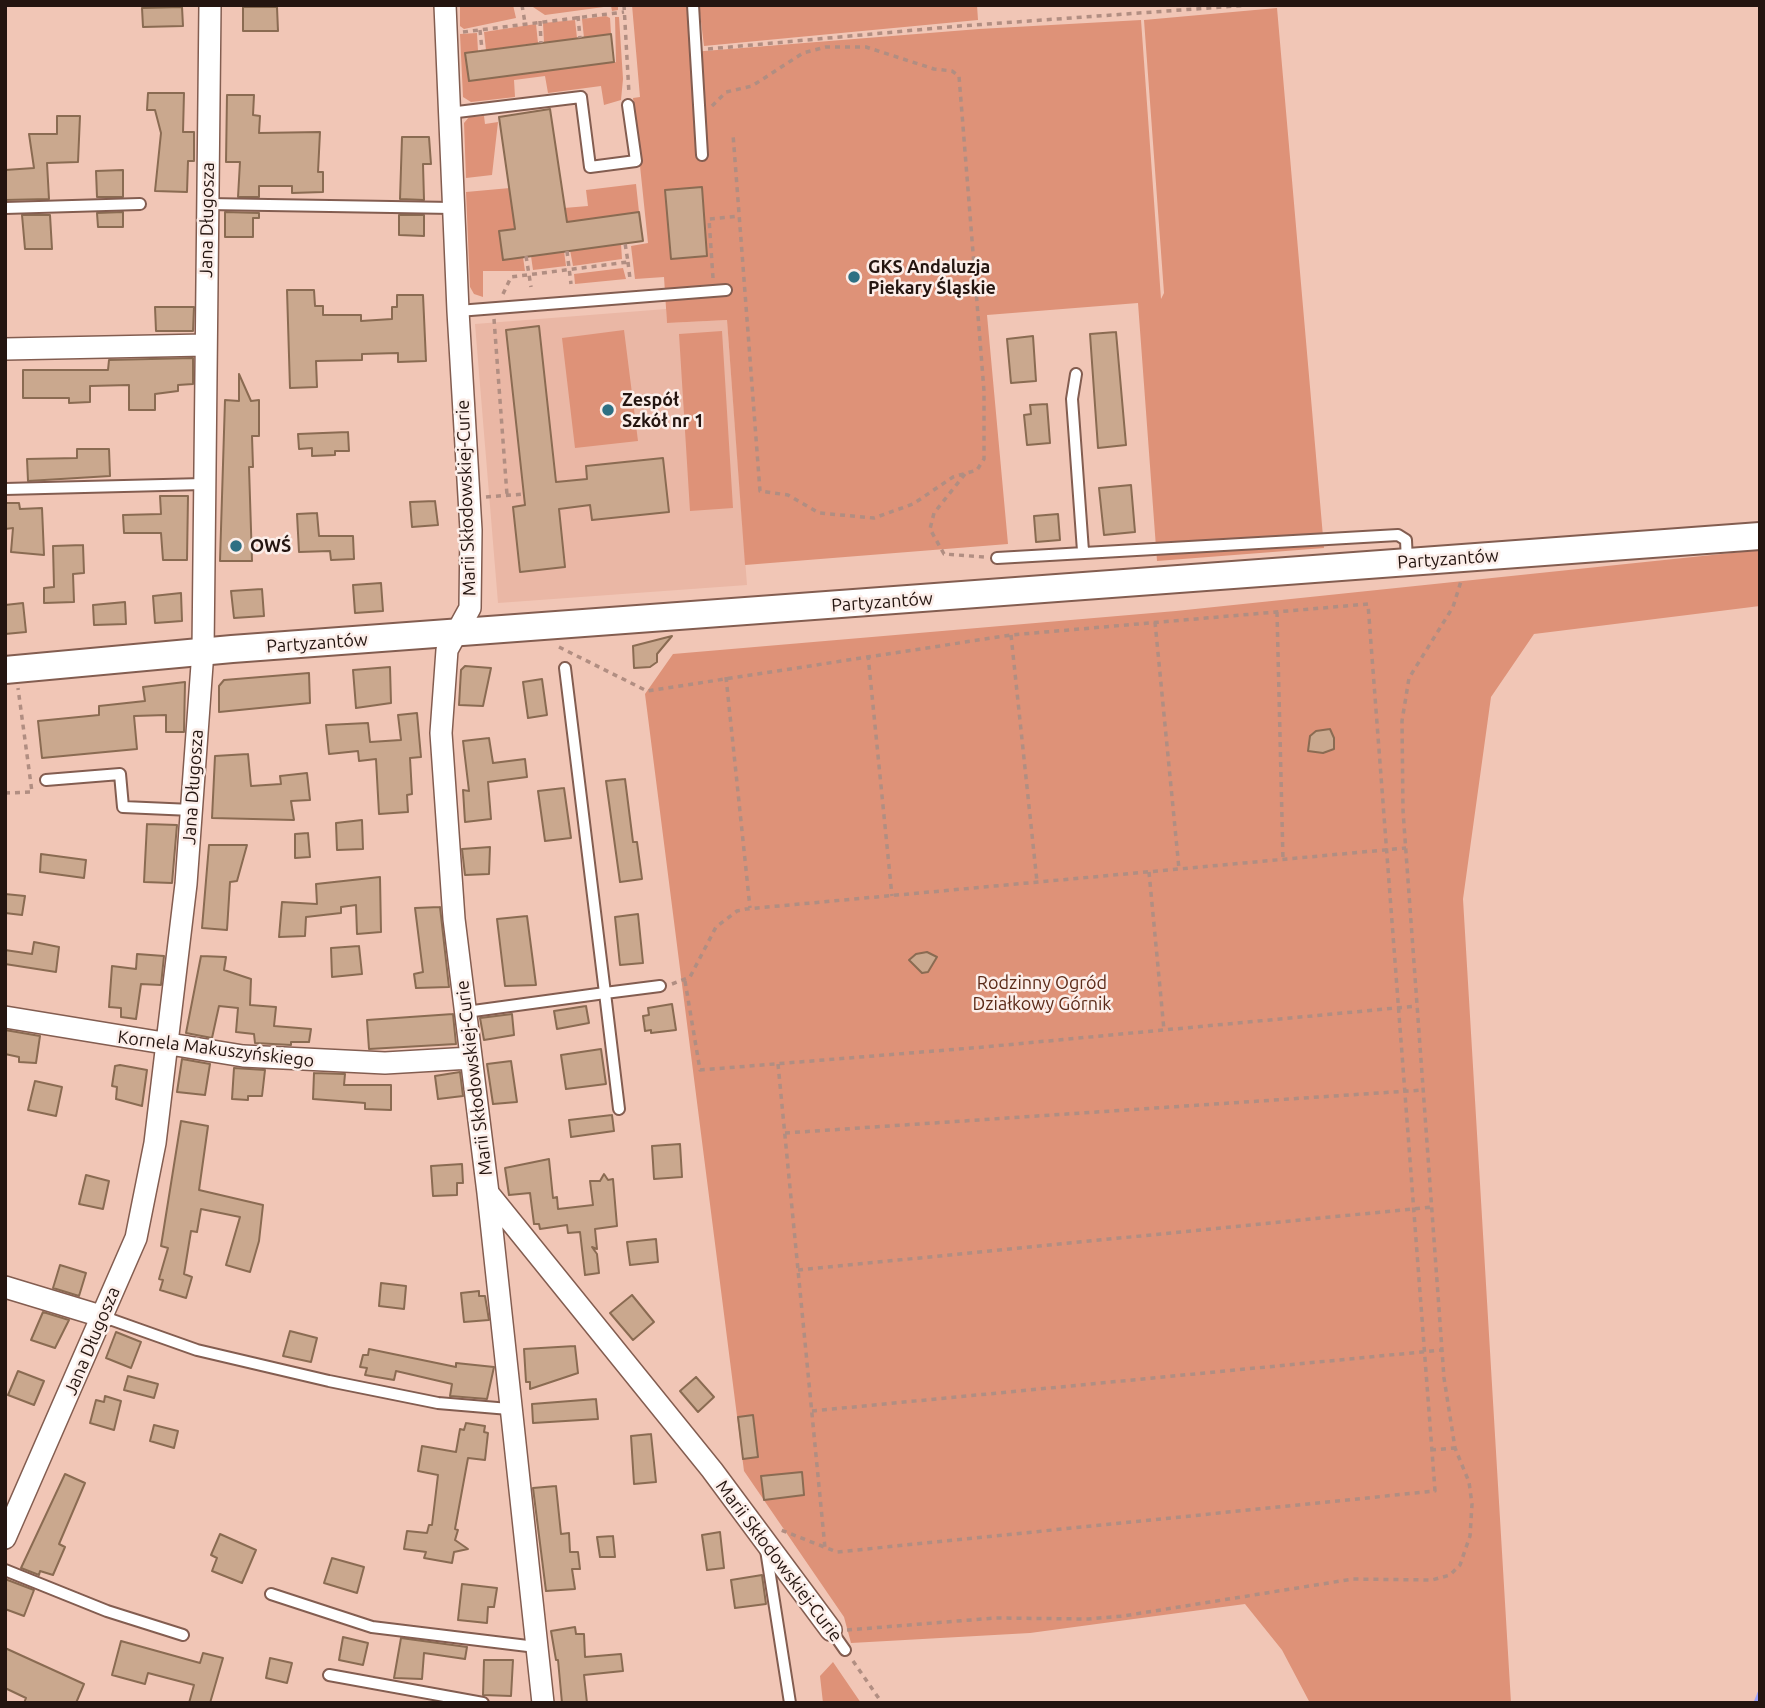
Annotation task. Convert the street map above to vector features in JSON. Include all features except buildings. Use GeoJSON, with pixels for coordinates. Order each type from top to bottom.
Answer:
{"type":"FeatureCollection","features":[{"type":"Feature","properties":{"kind":"street","name":"Jana Długosza"},"geometry":{"type":"LineString","coordinates":[[5,1538],[104,1317],[136,1238],[143,1211],[167,1045],[192,810],[203,651],[210,5]]}},
{"type":"Feature","properties":{"kind":"street","name":"Marii Skłodowskiej-Curie"},"geometry":{"type":"LineString","coordinates":[[444,5],[471,530],[470,608],[447,650],[441,733],[445,819],[543,1703]]}},
{"type":"Feature","properties":{"kind":"street"},"geometry":{"type":"LineString","coordinates":[[5,349],[205,345]]}},
{"type":"Feature","properties":{"kind":"street","name":"Partyzantów"},"geometry":{"type":"LineString","coordinates":[[12,678],[203,651],[1760,536]]}},
{"type":"Feature","properties":{"kind":"street","name":"Kornela Makuszyńskiego"},"geometry":{"type":"LineString","coordinates":[[5,1017],[243,1056],[327,1062],[471,1058]]}},
{"type":"Feature","properties":{"kind":"street","name":"Marii Skłodowskiej-Curie"},"geometry":{"type":"LineString","coordinates":[[488,1193],[770,1534],[831,1630]]}},
{"type":"Feature","properties":{"kind":"street"},"geometry":{"type":"LineString","coordinates":[[5,1287],[104,1317]]}},
{"type":"Feature","properties":{"kind":"lane"},"geometry":{"type":"LineString","coordinates":[[693,5],[702,155]]}},
{"type":"Feature","properties":{"kind":"lane"},"geometry":{"type":"LineString","coordinates":[[449,113],[581,97],[590,167],[636,161],[628,105]]}},
{"type":"Feature","properties":{"kind":"lane"},"geometry":{"type":"LineString","coordinates":[[5,208],[140,204]]}},
{"type":"Feature","properties":{"kind":"lane"},"geometry":{"type":"LineString","coordinates":[[207,204],[453,208]]}},
{"type":"Feature","properties":{"kind":"lane"},"geometry":{"type":"LineString","coordinates":[[458,311],[726,289]]}},
{"type":"Feature","properties":{"kind":"lane"},"geometry":{"type":"LineString","coordinates":[[1076,374],[1072,400],[1083,551]]}},
{"type":"Feature","properties":{"kind":"lane"},"geometry":{"type":"LineString","coordinates":[[5,489],[203,484]]}},
{"type":"Feature","properties":{"kind":"lane"},"geometry":{"type":"LineString","coordinates":[[997,558],[1398,535],[1406,540],[1407,562]]}},
{"type":"Feature","properties":{"kind":"lane"},"geometry":{"type":"LineString","coordinates":[[565,668],[619,1109]]}},
{"type":"Feature","properties":{"kind":"lane"},"geometry":{"type":"LineString","coordinates":[[46,780],[120,774],[123,807],[192,810]]}},
{"type":"Feature","properties":{"kind":"lane"},"geometry":{"type":"LineString","coordinates":[[466,1012],[660,986]]}},
{"type":"Feature","properties":{"kind":"lane"},"geometry":{"type":"LineString","coordinates":[[104,1317],[197,1350],[329,1381],[438,1404],[509,1409]]}},
{"type":"Feature","properties":{"kind":"lane"},"geometry":{"type":"LineString","coordinates":[[770,1534],[790,1703]]}},
{"type":"Feature","properties":{"kind":"lane"},"geometry":{"type":"LineString","coordinates":[[5,1570],[107,1611],[183,1635]]}},
{"type":"Feature","properties":{"kind":"lane"},"geometry":{"type":"LineString","coordinates":[[271,1594],[372,1627],[536,1647]]}},
{"type":"Feature","properties":{"kind":"lane","name":"Marii Skłodowskiej-Curie"},"geometry":{"type":"LineString","coordinates":[[831,1630],[845,1650]]}},
{"type":"Feature","properties":{"kind":"lane"},"geometry":{"type":"LineString","coordinates":[[329,1675],[483,1703]]}},
{"type":"Feature","properties":{"kind":"path"},"geometry":{"type":"LineString","coordinates":[[522,5],[525,23]]}},
{"type":"Feature","properties":{"kind":"path"},"geometry":{"type":"LineString","coordinates":[[624,5],[630,80],[628,105]]}},
{"type":"Feature","properties":{"kind":"path"},"geometry":{"type":"LineString","coordinates":[[697,50],[960,26],[1250,5]]}},
{"type":"Feature","properties":{"kind":"path"},"geometry":{"type":"LineString","coordinates":[[464,32],[624,12]]}},
{"type":"Feature","properties":{"kind":"path"},"geometry":{"type":"LineString","coordinates":[[578,16],[580,38]]}},
{"type":"Feature","properties":{"kind":"path"},"geometry":{"type":"LineString","coordinates":[[540,21],[541,43]]}},
{"type":"Feature","properties":{"kind":"path"},"geometry":{"type":"LineString","coordinates":[[480,30],[482,50]]}},
{"type":"Feature","properties":{"kind":"path"},"geometry":{"type":"LineString","coordinates":[[701,129],[709,110],[726,92],[752,86],[803,53],[826,47],[866,47],[934,69],[952,71],[959,76],[985,440],[982,465],[953,477],[913,504],[874,517],[819,513],[788,495],[760,491],[733,134]]}},
{"type":"Feature","properties":{"kind":"path"},"geometry":{"type":"LineString","coordinates":[[714,290],[709,219],[739,216]]}},
{"type":"Feature","properties":{"kind":"path"},"geometry":{"type":"LineString","coordinates":[[625,243],[630,279]]}},
{"type":"Feature","properties":{"kind":"path"},"geometry":{"type":"LineString","coordinates":[[567,251],[572,284]]}},
{"type":"Feature","properties":{"kind":"path"},"geometry":{"type":"LineString","coordinates":[[527,256],[531,287]]}},
{"type":"Feature","properties":{"kind":"path"},"geometry":{"type":"LineString","coordinates":[[507,495],[494,315],[511,277],[628,262]]}},
{"type":"Feature","properties":{"kind":"path"},"geometry":{"type":"LineString","coordinates":[[965,474],[934,513],[930,529],[944,554],[997,558]]}},
{"type":"Feature","properties":{"kind":"path"},"geometry":{"type":"LineString","coordinates":[[485,497],[524,494]]}},
{"type":"Feature","properties":{"kind":"path"},"geometry":{"type":"LineString","coordinates":[[831,1630],[1040,1616],[1088,1619],[1353,1579],[1432,1580],[1450,1575],[1460,1565],[1470,1536],[1472,1504],[1469,1482],[1455,1448],[1442,1350],[1406,848],[1402,721],[1409,678],[1453,607],[1461,586],[1464,558]]}},
{"type":"Feature","properties":{"kind":"path"},"geometry":{"type":"LineString","coordinates":[[551,642],[647,691],[867,655],[1011,635],[1368,604],[1384,850],[1435,1491],[837,1552],[770,1534]]}},
{"type":"Feature","properties":{"kind":"path"},"geometry":{"type":"LineString","coordinates":[[1278,612],[1283,860]]}},
{"type":"Feature","properties":{"kind":"path"},"geometry":{"type":"LineString","coordinates":[[1154,622],[1179,870]]}},
{"type":"Feature","properties":{"kind":"path"},"geometry":{"type":"LineString","coordinates":[[1011,635],[1037,883]]}},
{"type":"Feature","properties":{"kind":"path"},"geometry":{"type":"LineString","coordinates":[[867,655],[892,895]]}},
{"type":"Feature","properties":{"kind":"path"},"geometry":{"type":"LineString","coordinates":[[726,677],[750,908]]}},
{"type":"Feature","properties":{"kind":"path"},"geometry":{"type":"LineString","coordinates":[[5,793],[32,792],[12,678]]}},
{"type":"Feature","properties":{"kind":"path"},"geometry":{"type":"LineString","coordinates":[[660,986],[685,981],[696,967],[716,927],[737,911],[750,908],[1406,848]]}},
{"type":"Feature","properties":{"kind":"path"},"geometry":{"type":"LineString","coordinates":[[1149,872],[1164,1030]]}},
{"type":"Feature","properties":{"kind":"path"},"geometry":{"type":"LineString","coordinates":[[685,981],[699,1070],[1417,1006]]}},
{"type":"Feature","properties":{"kind":"path"},"geometry":{"type":"LineString","coordinates":[[778,1064],[825,1548]]}},
{"type":"Feature","properties":{"kind":"path"},"geometry":{"type":"LineString","coordinates":[[785,1133],[1423,1090]]}},
{"type":"Feature","properties":{"kind":"path"},"geometry":{"type":"LineString","coordinates":[[798,1270],[1432,1207]]}},
{"type":"Feature","properties":{"kind":"path"},"geometry":{"type":"LineString","coordinates":[[812,1411],[1442,1350]]}},
{"type":"Feature","properties":{"kind":"path"},"geometry":{"type":"LineString","coordinates":[[1432,1450],[1455,1448]]}},
{"type":"Feature","properties":{"kind":"path","name":"Marii Skłodowskiej-Curie"},"geometry":{"type":"LineString","coordinates":[[845,1650],[882,1703]]}},
{"type":"Feature","properties":{"kind":"shaded area","name":"Zespół Szkół nr 1"},"geometry":{"type":"Polygon","coordinates":[[[666,309],[667,323],[727,320],[747,585],[498,603],[475,324],[666,309]]]}},
{"type":"Feature","properties":{"kind":"green space"},"geometry":{"type":"Polygon","coordinates":[[[460,5],[513,5],[516,18],[464,29],[460,26],[460,5]]]}},
{"type":"Feature","properties":{"kind":"green space"},"geometry":{"type":"Polygon","coordinates":[[[530,5],[618,5],[618,10],[612,11],[611,6],[545,15],[530,5]]]}},
{"type":"Feature","properties":{"kind":"green space"},"geometry":{"type":"Polygon","coordinates":[[[632,5],[688,5],[692,52],[979,29],[1141,20],[1161,299],[1164,293],[1144,20],[1277,8],[1324,548],[1157,561],[1138,303],[987,315],[1008,544],[745,565],[727,320],[667,323],[664,277],[635,279],[631,246],[648,243],[633,98],[640,97],[632,5]]]}},
{"type":"Feature","properties":{"kind":"green space"},"geometry":{"type":"Polygon","coordinates":[[[699,5],[977,5],[978,20],[704,46],[699,5]]]}},
{"type":"Feature","properties":{"kind":"green space"},"geometry":{"type":"Polygon","coordinates":[[[606,16],[610,18],[611,34],[584,38],[582,19],[606,16]]]}},
{"type":"Feature","properties":{"kind":"green space"},"geometry":{"type":"Polygon","coordinates":[[[615,17],[619,17],[623,79],[621,100],[604,105],[601,86],[548,93],[545,76],[514,80],[515,97],[471,102],[463,97],[460,34],[477,33],[478,51],[465,53],[469,81],[616,62],[615,17]]]}},
{"type":"Feature","properties":{"kind":"green space"},"geometry":{"type":"Polygon","coordinates":[[[575,20],[577,38],[544,43],[543,23],[575,20]]]}},
{"type":"Feature","properties":{"kind":"green space"},"geometry":{"type":"Polygon","coordinates":[[[536,24],[538,43],[486,50],[484,32],[536,24]]]}},
{"type":"Feature","properties":{"kind":"green space"},"geometry":{"type":"Polygon","coordinates":[[[484,116],[485,124],[498,122],[492,175],[466,178],[464,123],[469,117],[484,116]]]}},
{"type":"Feature","properties":{"kind":"green space"},"geometry":{"type":"Polygon","coordinates":[[[636,184],[639,212],[500,231],[523,257],[525,271],[483,271],[483,297],[474,294],[470,287],[466,192],[510,188],[564,208],[588,206],[586,190],[636,184]]]}},
{"type":"Feature","properties":{"kind":"green space"},"geometry":{"type":"Polygon","coordinates":[[[621,244],[622,259],[573,266],[570,250],[621,244]]]}},
{"type":"Feature","properties":{"kind":"green space"},"geometry":{"type":"Polygon","coordinates":[[[564,251],[566,266],[533,270],[531,256],[564,251]]]}},
{"type":"Feature","properties":{"kind":"green space"},"geometry":{"type":"Polygon","coordinates":[[[623,268],[626,279],[575,284],[574,274],[623,268]]]}},
{"type":"Feature","properties":{"kind":"green space"},"geometry":{"type":"Polygon","coordinates":[[[624,330],[638,441],[575,448],[562,338],[624,330]]]}},
{"type":"Feature","properties":{"kind":"green space"},"geometry":{"type":"Polygon","coordinates":[[[722,331],[733,508],[690,511],[679,334],[722,331]]]}},
{"type":"Feature","properties":{"kind":"green space","name":"Rodzinny Ogród Działkowy Górnik"},"geometry":{"type":"Polygon","coordinates":[[[1760,550],[1760,606],[1534,634],[1491,697],[1463,899],[1511,1703],[1310,1703],[1282,1650],[1245,1604],[1030,1633],[851,1643],[844,1617],[744,1471],[645,694],[673,654],[1176,611],[1760,550]]]}},
{"type":"Feature","properties":{"kind":"green space"},"geometry":{"type":"Polygon","coordinates":[[[833,1662],[861,1703],[823,1703],[820,1676],[833,1662]]]}},
{"type":"Feature","properties":{"kind":"waterway"},"geometry":{"type":"LineString","coordinates":[[1756,1703],[1760,1693]]}},
{"type":"Feature","properties":{"kind":"place","name":"GKS Andaluzja Piekary Śląskie"},"geometry":{"type":"Point","coordinates":[854,277]}},
{"type":"Feature","properties":{"kind":"place","name":"Zespół Szkół nr 1"},"geometry":{"type":"Point","coordinates":[608,410]}},
{"type":"Feature","properties":{"kind":"place","name":"OWŚ"},"geometry":{"type":"Point","coordinates":[236,546]}}]}
